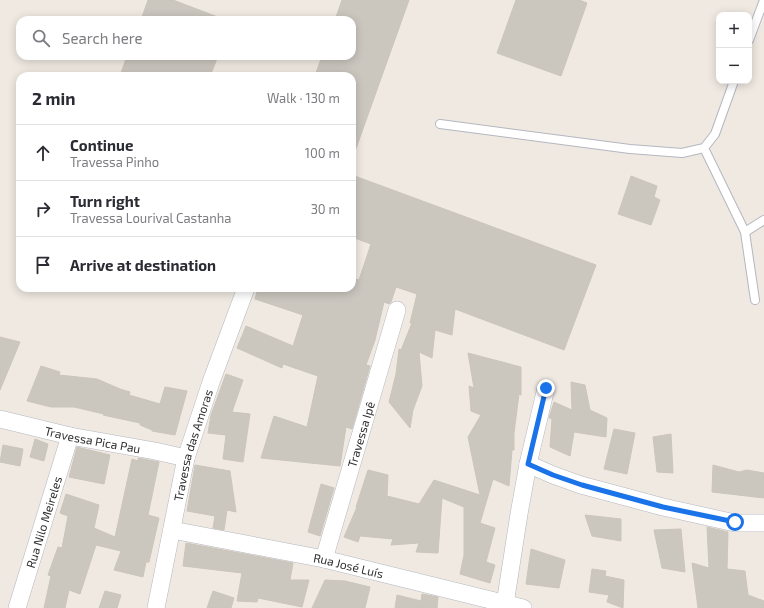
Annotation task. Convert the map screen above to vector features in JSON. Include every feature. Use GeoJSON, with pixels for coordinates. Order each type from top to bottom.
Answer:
{"type":"FeatureCollection","features":[{"type":"Feature","properties":{"kind":"street","name":"Travessa das Amoras"},"geometry":{"type":"LineString","coordinates":[[156,608],[186,458],[211,382],[245,292]]}},
{"type":"Feature","properties":{"kind":"street","name":"Travessa Ipê"},"geometry":{"type":"LineString","coordinates":[[324,559],[397,310]]}},
{"type":"Feature","properties":{"kind":"street"},"geometry":{"type":"LineString","coordinates":[[505,604],[528,464],[546,388]]}},
{"type":"Feature","properties":{"kind":"street","name":"Travessa Pica Pau"},"geometry":{"type":"LineString","coordinates":[[0,419],[70,436],[186,458]]}},
{"type":"Feature","properties":{"kind":"street","name":"Rua Nilo Meireles"},"geometry":{"type":"LineString","coordinates":[[17,608],[70,436]]}},
{"type":"Feature","properties":{"kind":"street"},"geometry":{"type":"LineString","coordinates":[[528,464],[582,485],[663,507],[735,522],[764,524]]}},
{"type":"Feature","properties":{"kind":"street","name":"Rua José Luís"},"geometry":{"type":"LineString","coordinates":[[172,530],[324,559],[523,608]]}},
{"type":"Feature","properties":{"kind":"lane"},"geometry":{"type":"LineString","coordinates":[[752,32],[764,0]]}},
{"type":"Feature","properties":{"kind":"lane"},"geometry":{"type":"LineString","coordinates":[[440,124],[630,149],[682,153],[704,148],[714,134],[733,84]]}},
{"type":"Feature","properties":{"kind":"lane"},"geometry":{"type":"LineString","coordinates":[[704,148],[744,232],[755,300]]}},
{"type":"Feature","properties":{"kind":"lane"},"geometry":{"type":"LineString","coordinates":[[744,232],[764,220]]}},
{"type":"Feature","properties":{"kind":"building"},"geometry":{"type":"Polygon","coordinates":[[[148,0],[173,0],[215,16],[142,16],[148,0]]]}},
{"type":"Feature","properties":{"kind":"building"},"geometry":{"type":"Polygon","coordinates":[[[342,0],[409,0],[356,148],[356,72],[316,72],[321,60],[356,60],[356,16],[336,16],[342,0]]]}},
{"type":"Feature","properties":{"kind":"building"},"geometry":{"type":"Polygon","coordinates":[[[516,0],[579,0],[587,3],[561,76],[497,53],[516,0]]]}},
{"type":"Feature","properties":{"kind":"building"},"geometry":{"type":"Polygon","coordinates":[[[126,60],[216,60],[212,72],[121,72],[126,60]]]}},
{"type":"Feature","properties":{"kind":"building"},"geometry":{"type":"Polygon","coordinates":[[[356,176],[596,265],[564,350],[455,309],[452,335],[435,330],[432,358],[419,352],[422,386],[413,410],[410,428],[389,402],[396,374],[399,349],[401,350],[412,323],[410,323],[417,294],[396,287],[391,302],[389,304],[384,302],[375,340],[366,365],[370,366],[352,429],[346,427],[340,466],[261,458],[274,416],[307,427],[318,376],[283,364],[282,368],[237,348],[246,326],[293,346],[303,315],[255,299],[257,292],[356,292],[356,279],[359,280],[371,244],[356,238],[356,176]]]}},
{"type":"Feature","properties":{"kind":"building"},"geometry":{"type":"Polygon","coordinates":[[[631,176],[657,186],[654,197],[660,200],[651,225],[618,214],[631,176]]]}},
{"type":"Feature","properties":{"kind":"building"},"geometry":{"type":"Polygon","coordinates":[[[0,337],[20,342],[0,390],[0,337]]]}},
{"type":"Feature","properties":{"kind":"building"},"geometry":{"type":"Polygon","coordinates":[[[468,353],[521,367],[521,395],[519,394],[509,486],[493,479],[480,523],[495,528],[486,562],[495,565],[490,583],[460,574],[464,555],[464,507],[442,498],[438,553],[416,552],[419,543],[391,545],[393,539],[360,536],[358,542],[344,537],[357,507],[368,470],[388,475],[387,496],[419,504],[434,480],[480,495],[468,437],[481,415],[471,411],[469,386],[474,388],[468,353]]]}},
{"type":"Feature","properties":{"kind":"building"},"geometry":{"type":"Polygon","coordinates":[[[41,366],[60,372],[59,375],[97,379],[130,392],[129,395],[160,404],[165,387],[187,391],[175,435],[152,431],[140,425],[140,423],[74,407],[51,407],[27,401],[41,366]]]}},
{"type":"Feature","properties":{"kind":"building"},"geometry":{"type":"Polygon","coordinates":[[[226,374],[243,380],[232,412],[250,414],[243,462],[223,459],[226,435],[208,433],[211,415],[226,374]]]}},
{"type":"Feature","properties":{"kind":"building"},"geometry":{"type":"Polygon","coordinates":[[[571,382],[585,385],[590,410],[607,418],[606,437],[574,432],[570,456],[550,447],[552,419],[549,418],[554,402],[572,410],[571,382]]]}},
{"type":"Feature","properties":{"kind":"building"},"geometry":{"type":"Polygon","coordinates":[[[614,429],[635,433],[627,474],[604,469],[614,429]]]}},
{"type":"Feature","properties":{"kind":"building"},"geometry":{"type":"Polygon","coordinates":[[[671,434],[673,473],[657,472],[653,437],[671,434]]]}},
{"type":"Feature","properties":{"kind":"building"},"geometry":{"type":"Polygon","coordinates":[[[35,439],[48,444],[44,461],[30,457],[35,439]]]}},
{"type":"Feature","properties":{"kind":"building"},"geometry":{"type":"Polygon","coordinates":[[[3,445],[23,449],[20,466],[0,462],[3,445]]]}},
{"type":"Feature","properties":{"kind":"building"},"geometry":{"type":"Polygon","coordinates":[[[77,447],[110,455],[104,484],[69,477],[77,447]]]}},
{"type":"Feature","properties":{"kind":"building"},"geometry":{"type":"Polygon","coordinates":[[[138,458],[159,462],[148,515],[159,518],[149,562],[146,562],[143,577],[114,570],[121,551],[96,545],[80,594],[69,590],[65,608],[44,608],[51,576],[48,575],[58,547],[62,548],[68,516],[60,513],[66,494],[99,505],[94,528],[115,537],[132,459],[138,461],[138,458]]]}},
{"type":"Feature","properties":{"kind":"building"},"geometry":{"type":"Polygon","coordinates":[[[195,465],[230,471],[236,512],[227,510],[224,530],[213,528],[215,516],[187,511],[195,465]]]}},
{"type":"Feature","properties":{"kind":"building"},"geometry":{"type":"Polygon","coordinates":[[[713,465],[739,472],[747,470],[764,473],[764,498],[712,492],[713,465]]]}},
{"type":"Feature","properties":{"kind":"building"},"geometry":{"type":"Polygon","coordinates":[[[321,484],[334,488],[320,536],[308,532],[321,484]]]}},
{"type":"Feature","properties":{"kind":"building"},"geometry":{"type":"Polygon","coordinates":[[[585,515],[621,519],[621,541],[592,536],[585,515]]]}},
{"type":"Feature","properties":{"kind":"building"},"geometry":{"type":"Polygon","coordinates":[[[707,527],[728,532],[727,569],[745,571],[748,595],[764,601],[764,608],[698,608],[692,563],[709,568],[707,527]]]}},
{"type":"Feature","properties":{"kind":"building"},"geometry":{"type":"Polygon","coordinates":[[[681,529],[685,572],[662,568],[654,530],[681,529]]]}},
{"type":"Feature","properties":{"kind":"building"},"geometry":{"type":"Polygon","coordinates":[[[186,543],[293,563],[290,580],[309,580],[302,607],[258,598],[257,602],[237,601],[242,573],[183,566],[186,543]]]}},
{"type":"Feature","properties":{"kind":"building"},"geometry":{"type":"Polygon","coordinates":[[[531,549],[565,560],[559,588],[526,584],[531,549]]]}},
{"type":"Feature","properties":{"kind":"building"},"geometry":{"type":"Polygon","coordinates":[[[592,569],[606,571],[605,576],[624,580],[623,608],[607,602],[609,595],[589,592],[592,569]]]}},
{"type":"Feature","properties":{"kind":"building"},"geometry":{"type":"Polygon","coordinates":[[[325,580],[345,581],[370,587],[365,608],[312,608],[325,580]]]}},
{"type":"Feature","properties":{"kind":"building"},"geometry":{"type":"Polygon","coordinates":[[[105,591],[121,595],[117,608],[99,608],[105,591]]]}},
{"type":"Feature","properties":{"kind":"building"},"geometry":{"type":"Polygon","coordinates":[[[213,591],[234,598],[231,608],[207,608],[213,591]]]}},
{"type":"Feature","properties":{"kind":"building"},"geometry":{"type":"Polygon","coordinates":[[[422,594],[438,597],[437,608],[395,608],[397,595],[421,601],[422,594]]]}},
{"type":"Feature","properties":{"kind":"route"},"geometry":{"type":"LineString","coordinates":[[546,388],[528,464],[582,485],[663,507],[735,522]]}}]}
